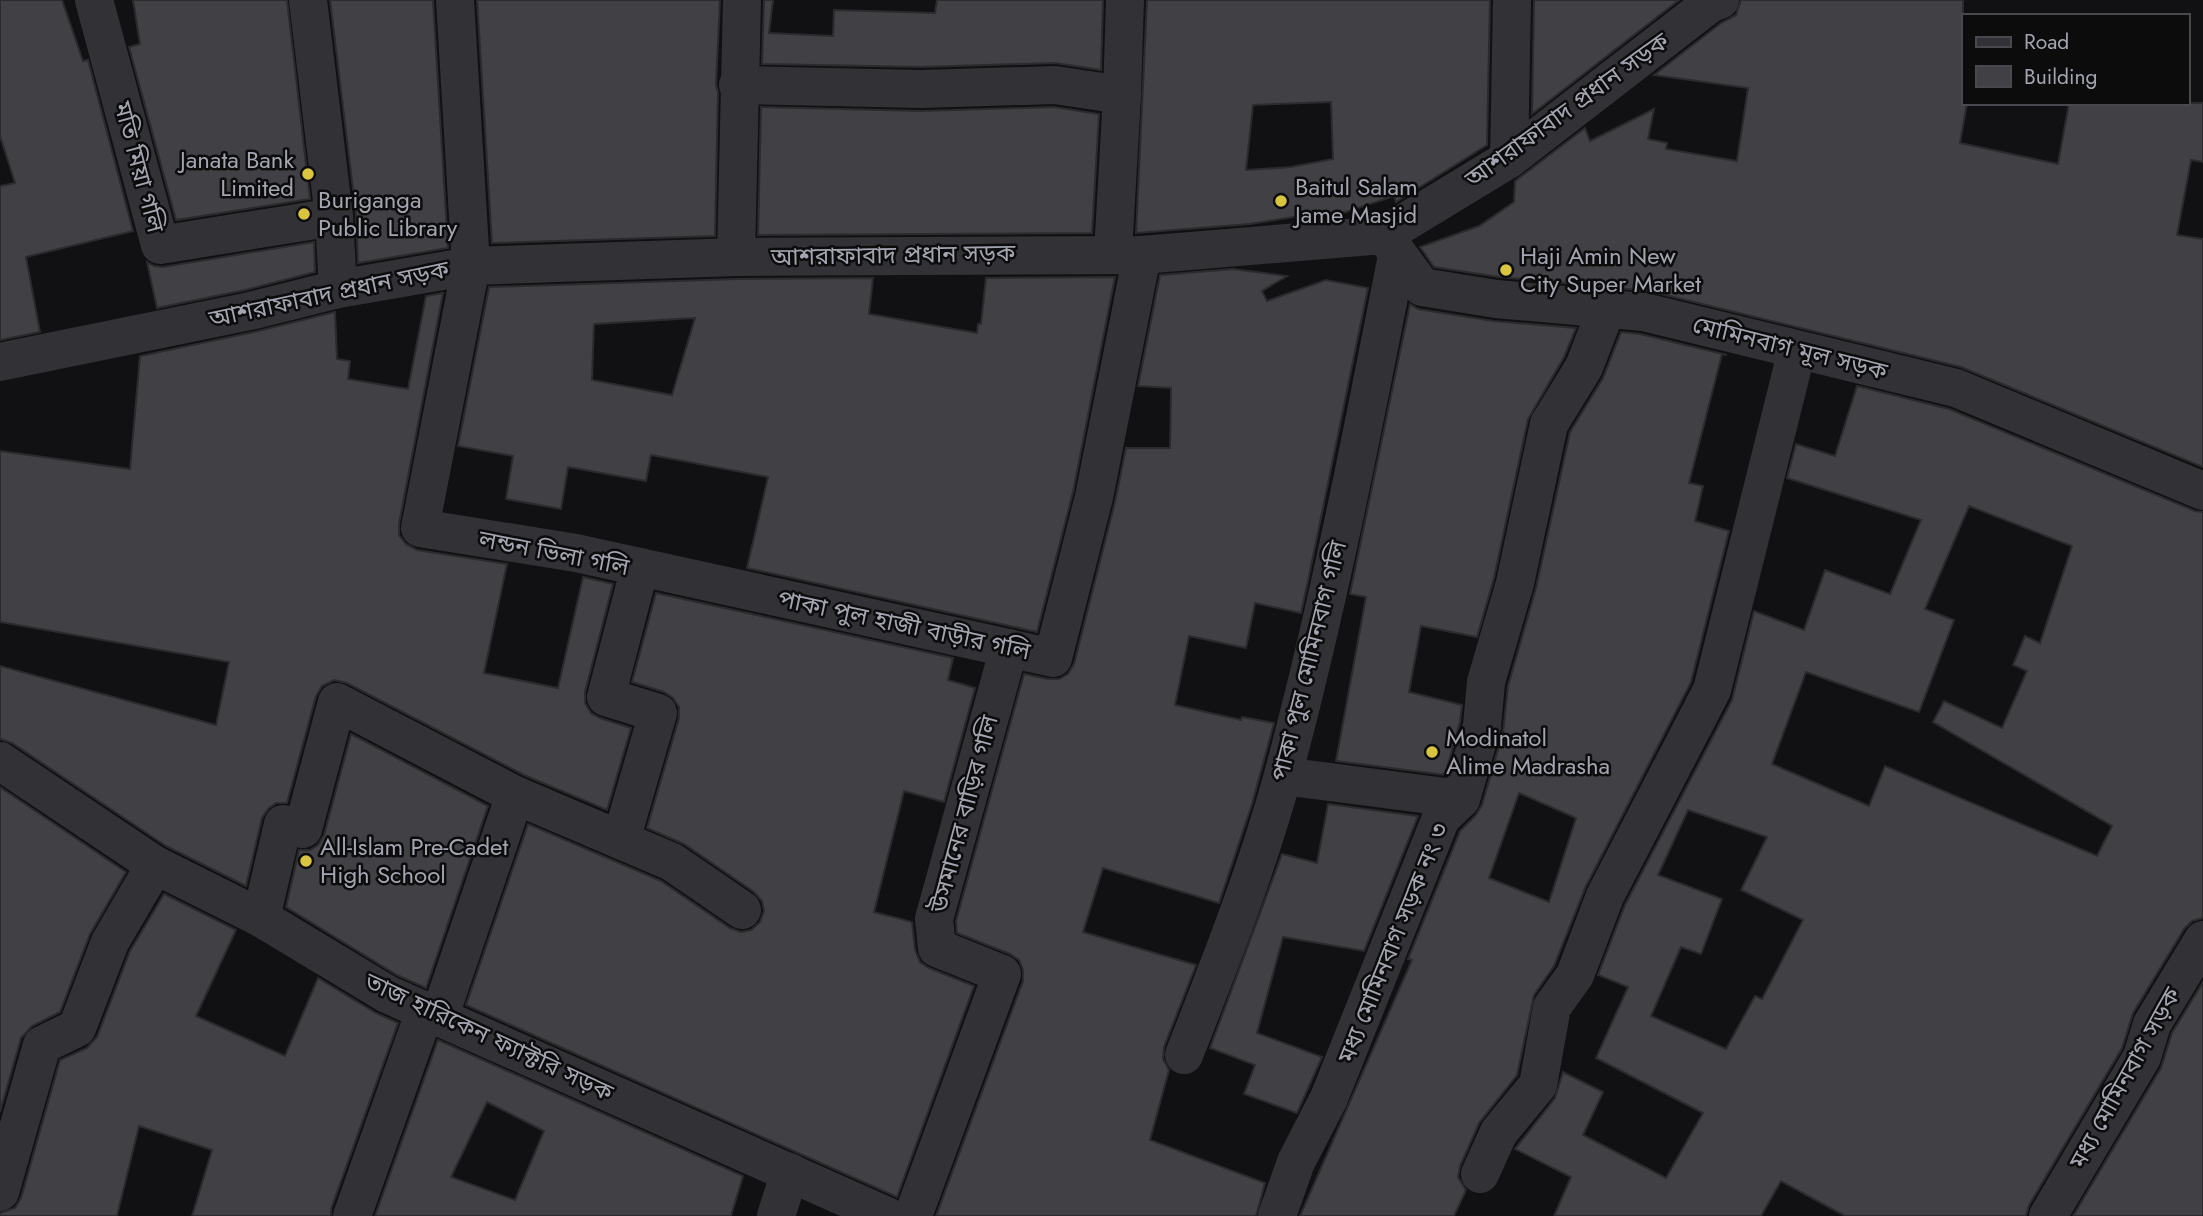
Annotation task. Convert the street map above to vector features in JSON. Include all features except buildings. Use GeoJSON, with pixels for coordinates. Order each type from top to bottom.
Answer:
{"type":"FeatureCollection","features":[{"type":"Feature","properties":{"kind":"street","name":"মতি মিয়া গলি"},"geometry":{"type":"LineString","coordinates":[[94,0],[160,245],[334,217]]}},
{"type":"Feature","properties":{"kind":"street"},"geometry":{"type":"LineString","coordinates":[[308,0],[334,217],[338,289]]}},
{"type":"Feature","properties":{"kind":"street"},"geometry":{"type":"LineString","coordinates":[[455,0],[471,265]]}},
{"type":"Feature","properties":{"kind":"street"},"geometry":{"type":"LineString","coordinates":[[736,257],[742,0]]}},
{"type":"Feature","properties":{"kind":"street"},"geometry":{"type":"LineString","coordinates":[[1125,0],[1122,95],[1127,254]]}},
{"type":"Feature","properties":{"kind":"street"},"geometry":{"type":"LineString","coordinates":[[1509,159],[1512,0]]}},
{"type":"Feature","properties":{"kind":"street","name":"আশরাফাবাদ প্রধান সড়ক"},"geometry":{"type":"LineString","coordinates":[[0,362],[250,311],[338,289],[471,265],[736,257],[1127,254],[1391,245],[1509,159],[1700,12],[1720,0]]}},
{"type":"Feature","properties":{"kind":"street"},"geometry":{"type":"LineString","coordinates":[[738,86],[921,89],[1055,85],[1122,95]]}},
{"type":"Feature","properties":{"kind":"street","name":"মোমিনবাগ মূল সড়ক"},"geometry":{"type":"LineString","coordinates":[[1391,245],[1422,288],[1496,299],[1644,312],[1956,388],[2203,491]]}},
{"type":"Feature","properties":{"kind":"street","name":"পাকা পুল মোমিনবাগ গলি"},"geometry":{"type":"LineString","coordinates":[[1184,1055],[1236,920],[1283,776],[1361,441],[1391,245]]}},
{"type":"Feature","properties":{"kind":"street","name":"পাকা পুল হাজী বাড়ীর গলি"},"geometry":{"type":"LineString","coordinates":[[640,567],[1053,658],[1094,497],[1127,254]]}},
{"type":"Feature","properties":{"kind":"street","name":"লন্ডন ভিলা গলি"},"geometry":{"type":"LineString","coordinates":[[471,265],[420,528],[576,553],[640,567],[606,697],[658,713],[621,840]]}},
{"type":"Feature","properties":{"kind":"street","name":"মধ্য মোমিনবাগ সড়ক নং ৩"},"geometry":{"type":"LineString","coordinates":[[1277,1216],[1296,1162],[1334,1086],[1441,818],[1461,799],[1482,726],[1486,682],[1515,583],[1549,424],[1584,367],[1606,310]]}},
{"type":"Feature","properties":{"kind":"street"},"geometry":{"type":"LineString","coordinates":[[1480,1174],[1500,1132],[1538,1085],[1552,1007],[1575,975],[1605,896],[1712,690],[1797,349]]}},
{"type":"Feature","properties":{"kind":"street","name":"উসমানের বাড়ির গলি"},"geometry":{"type":"LineString","coordinates":[[913,1216],[1002,974],[937,948],[933,919],[1009,648]]}},
{"type":"Feature","properties":{"kind":"street"},"geometry":{"type":"LineString","coordinates":[[261,918],[283,824],[303,829],[337,702],[515,794],[672,862],[742,910]]}},
{"type":"Feature","properties":{"kind":"street","name":"তাজ হারিকেন ফ্যাক্টরি সড়ক"},"geometry":{"type":"LineString","coordinates":[[0,761],[155,865],[261,918],[387,994],[887,1216]]}},
{"type":"Feature","properties":{"kind":"street"},"geometry":{"type":"LineString","coordinates":[[1283,776],[1461,799]]}},
{"type":"Feature","properties":{"kind":"street"},"geometry":{"type":"LineString","coordinates":[[352,1216],[432,1015],[515,794]]}},
{"type":"Feature","properties":{"kind":"street"},"geometry":{"type":"LineString","coordinates":[[0,1192],[42,1045],[77,1028],[110,942],[155,865]]}},
{"type":"Feature","properties":{"kind":"street","name":"মধ্য মোমিনবাগ সড়ক"},"geometry":{"type":"LineString","coordinates":[[2048,1216],[2142,1057],[2152,1024],[2203,940]]}},
{"type":"Feature","properties":{"kind":"street"},"geometry":{"type":"LineString","coordinates":[[776,1216],[789,1172]]}},
{"type":"Feature","properties":{"kind":"place","name":"Janata Bank Limited"},"geometry":{"type":"Point","coordinates":[308,174]}},
{"type":"Feature","properties":{"kind":"place","name":"Baitul Salam Jame Masjid"},"geometry":{"type":"Point","coordinates":[1281,201]}},
{"type":"Feature","properties":{"kind":"place","name":"Buriganga Public Library"},"geometry":{"type":"Point","coordinates":[304,214]}},
{"type":"Feature","properties":{"kind":"place","name":"Haji Amin New City Super Market"},"geometry":{"type":"Point","coordinates":[1506,270]}},
{"type":"Feature","properties":{"kind":"place","name":"Modinatol Alime Madrasha"},"geometry":{"type":"Point","coordinates":[1432,752]}},
{"type":"Feature","properties":{"kind":"place","name":"All-Islam Pre-Cadet High School"},"geometry":{"type":"Point","coordinates":[306,861]}}]}
